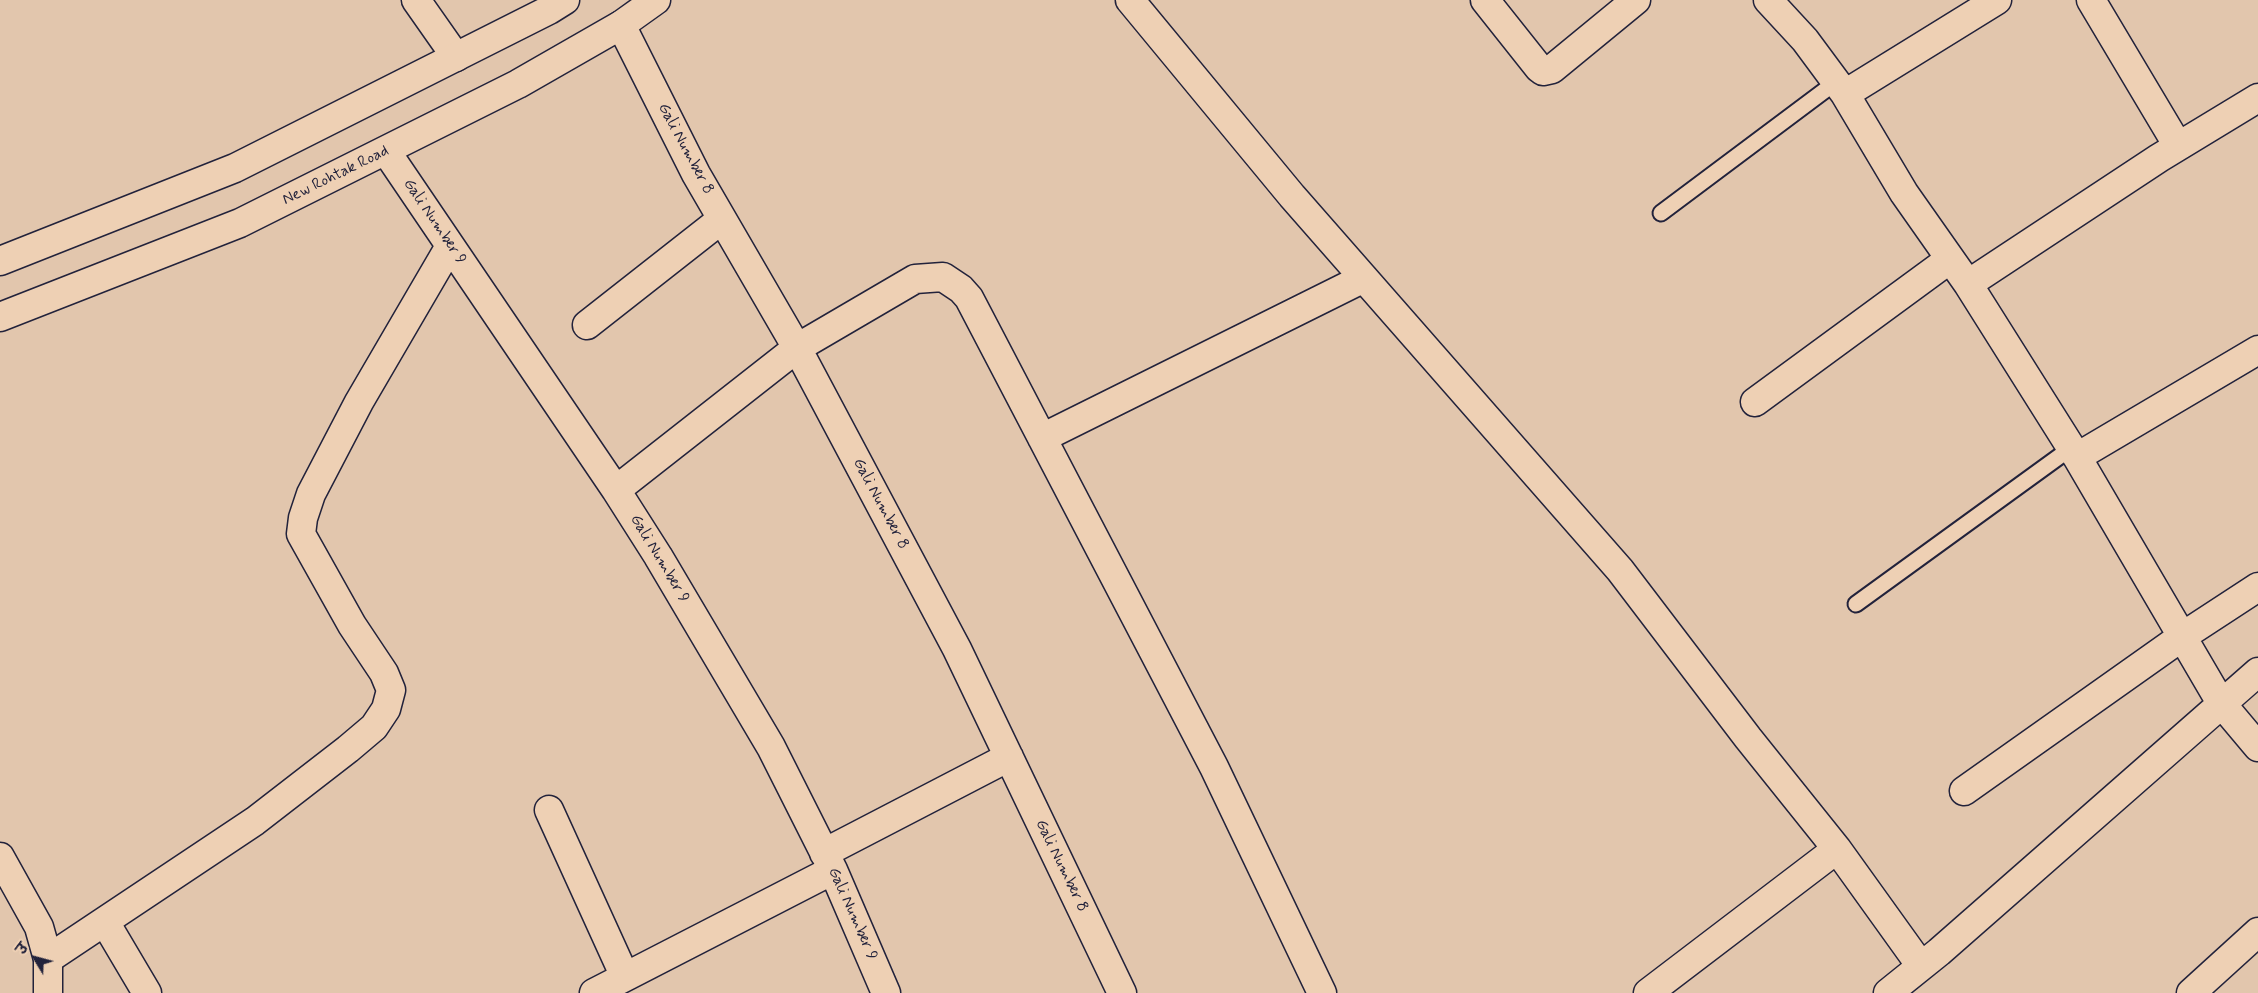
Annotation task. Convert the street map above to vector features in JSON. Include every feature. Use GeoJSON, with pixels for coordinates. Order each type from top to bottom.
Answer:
{"type":"FeatureCollection","features":[{"type":"Feature","properties":{"kind":"street"},"geometry":{"type":"LineString","coordinates":[[416,0],[456,57]]}},
{"type":"Feature","properties":{"kind":"street"},"geometry":{"type":"LineString","coordinates":[[0,261],[236,168],[550,10],[564,0]]}},
{"type":"Feature","properties":{"kind":"street","name":"New Rohtak Road"},"geometry":{"type":"LineString","coordinates":[[0,316],[240,223],[518,84],[621,25],[656,0]]}},
{"type":"Feature","properties":{"kind":"street"},"geometry":{"type":"LineString","coordinates":[[1130,0],[1292,196],[1620,570],[1748,738],[1837,849],[1921,966]]}},
{"type":"Feature","properties":{"kind":"street"},"geometry":{"type":"LineString","coordinates":[[1485,0],[1539,68],[1544,70],[1552,69],[1636,0]]}},
{"type":"Feature","properties":{"kind":"street"},"geometry":{"type":"LineString","coordinates":[[1768,0],[1805,40],[1840,88],[1904,192],[1968,284],[2074,452],[2221,703],[2258,747]]}},
{"type":"Feature","properties":{"kind":"street"},"geometry":{"type":"LineString","coordinates":[[1840,88],[1997,0]]}},
{"type":"Feature","properties":{"kind":"street"},"geometry":{"type":"LineString","coordinates":[[2091,0],[2178,146]]}},
{"type":"Feature","properties":{"kind":"street","name":"Gali Number 8"},"geometry":{"type":"LineString","coordinates":[[621,25],[696,174],[797,348],[957,649],[1122,993]]}},
{"type":"Feature","properties":{"kind":"street"},"geometry":{"type":"LineString","coordinates":[[1968,284],[2178,146],[2258,98]]}},
{"type":"Feature","properties":{"kind":"street","name":"Gali Number 9"},"geometry":{"type":"LineString","coordinates":[[386,151],[616,490],[658,556],[770,747],[829,862],[886,993]]}},
{"type":"Feature","properties":{"kind":"street"},"geometry":{"type":"LineString","coordinates":[[587,325],[722,219]]}},
{"type":"Feature","properties":{"kind":"street"},"geometry":{"type":"LineString","coordinates":[[48,959],[278,803],[355,744],[374,727],[386,709],[391,690],[384,673],[352,625],[301,534],[303,518],[311,494],[359,402],[450,246]]}},
{"type":"Feature","properties":{"kind":"street"},"geometry":{"type":"LineString","coordinates":[[1755,402],[1950,259]]}},
{"type":"Feature","properties":{"kind":"street"},"geometry":{"type":"LineString","coordinates":[[616,490],[797,348],[915,279],[943,277],[961,289],[969,298],[1214,767],[1322,993]]}},
{"type":"Feature","properties":{"kind":"street"},"geometry":{"type":"LineString","coordinates":[[1042,438],[1364,278]]}},
{"type":"Feature","properties":{"kind":"street"},"geometry":{"type":"LineString","coordinates":[[2074,452],[2258,350]]}},
{"type":"Feature","properties":{"kind":"street"},"geometry":{"type":"LineString","coordinates":[[1964,791],[2183,636],[2258,587]]}},
{"type":"Feature","properties":{"kind":"street"},"geometry":{"type":"LineString","coordinates":[[1888,993],[2258,672]]}},
{"type":"Feature","properties":{"kind":"street"},"geometry":{"type":"LineString","coordinates":[[594,993],[829,862],[1009,757]]}},
{"type":"Feature","properties":{"kind":"street"},"geometry":{"type":"LineString","coordinates":[[549,810],[625,977]]}},
{"type":"Feature","properties":{"kind":"street"},"geometry":{"type":"LineString","coordinates":[[1648,993],[1837,849]]}},
{"type":"Feature","properties":{"kind":"street"},"geometry":{"type":"LineString","coordinates":[[0,857],[39,927],[48,959],[48,993]]}},
{"type":"Feature","properties":{"kind":"street"},"geometry":{"type":"LineString","coordinates":[[105,922],[147,993]]}},
{"type":"Feature","properties":{"kind":"street"},"geometry":{"type":"LineString","coordinates":[[2191,993],[2258,932]]}},
{"type":"Feature","properties":{"kind":"lane"},"geometry":{"type":"LineString","coordinates":[[1661,213],[1840,88]]}},
{"type":"Feature","properties":{"kind":"lane"},"geometry":{"type":"LineString","coordinates":[[1856,604],[2074,452]]}}]}
